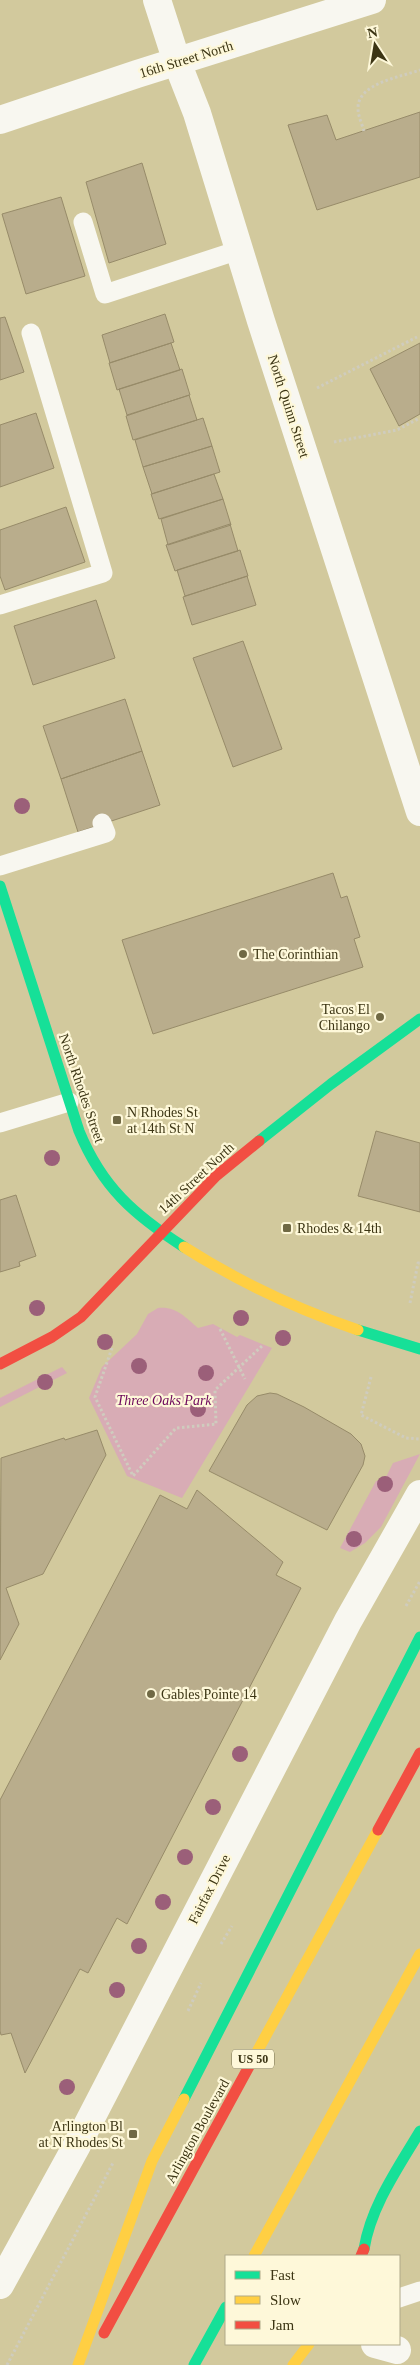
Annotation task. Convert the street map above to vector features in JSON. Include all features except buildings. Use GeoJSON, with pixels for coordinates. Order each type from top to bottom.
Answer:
{"type":"FeatureCollection","features":[{"type":"Feature","properties":{"kind":"main road","name":"North Rhodes Street"},"geometry":{"type":"LineString","coordinates":[[0,886],[84,1144],[107,1183],[125,1202],[161,1231],[227,1273],[256,1288],[325,1318],[420,1349]]}},
{"type":"Feature","properties":{"kind":"main road","name":"14th Street North"},"geometry":{"type":"LineString","coordinates":[[0,1364],[52,1337],[81,1317],[161,1231],[216,1176],[331,1084],[420,1019]]}},
{"type":"Feature","properties":{"kind":"main road"},"geometry":{"type":"LineString","coordinates":[[78,2365],[152,2161],[420,1637]]}},
{"type":"Feature","properties":{"kind":"main road","name":"Arlington Boulevard"},"geometry":{"type":"LineString","coordinates":[[86,2365],[420,1753]]}},
{"type":"Feature","properties":{"kind":"main road"},"geometry":{"type":"LineString","coordinates":[[255,2255],[420,1954]]}},
{"type":"Feature","properties":{"kind":"main road"},"geometry":{"type":"LineString","coordinates":[[364,2254],[364,2240],[372,2218],[420,2131]]}},
{"type":"Feature","properties":{"kind":"main road"},"geometry":{"type":"LineString","coordinates":[[194,2365],[225,2309]]}},
{"type":"Feature","properties":{"kind":"main road"},"geometry":{"type":"LineString","coordinates":[[293,2365],[308,2345]]}},
{"type":"Feature","properties":{"kind":"street","name":"North Quinn Street"},"geometry":{"type":"LineString","coordinates":[[157,0],[177,62],[197,113],[238,250],[420,812]]}},
{"type":"Feature","properties":{"kind":"street","name":"16th Street North"},"geometry":{"type":"LineString","coordinates":[[0,120],[177,62],[325,7],[372,0]]}},
{"type":"Feature","properties":{"kind":"street","name":"Fairfax Drive"},"geometry":{"type":"LineString","coordinates":[[1,2276],[76,2147],[364,1589],[420,1494]]}},
{"type":"Feature","properties":{"kind":"lane"},"geometry":{"type":"LineString","coordinates":[[83,222],[105,294],[238,250]]}},
{"type":"Feature","properties":{"kind":"lane"},"geometry":{"type":"LineString","coordinates":[[0,605],[103,573],[31,333]]}},
{"type":"Feature","properties":{"kind":"lane"},"geometry":{"type":"LineString","coordinates":[[0,866],[106,833],[102,823]]}},
{"type":"Feature","properties":{"kind":"lane"},"geometry":{"type":"LineString","coordinates":[[0,1123],[69,1102]]}},
{"type":"Feature","properties":{"kind":"lane"},"geometry":{"type":"LineString","coordinates":[[400,2298],[420,2291]]}},
{"type":"Feature","properties":{"kind":"path"},"geometry":{"type":"LineString","coordinates":[[364,131],[358,109],[359,100],[365,91],[420,70]]}},
{"type":"Feature","properties":{"kind":"path"},"geometry":{"type":"LineString","coordinates":[[288,404],[417,336]]}},
{"type":"Feature","properties":{"kind":"path"},"geometry":{"type":"LineString","coordinates":[[333,442],[397,430],[420,418]]}},
{"type":"Feature","properties":{"kind":"path"},"geometry":{"type":"LineString","coordinates":[[410,1304],[418,1263],[420,1264]]}},
{"type":"Feature","properties":{"kind":"path"},"geometry":{"type":"LineString","coordinates":[[220,1329],[245,1379]]}},
{"type":"Feature","properties":{"kind":"path"},"geometry":{"type":"LineString","coordinates":[[112,1348],[95,1397],[133,1476],[176,1428],[216,1424],[214,1390],[262,1346]]}},
{"type":"Feature","properties":{"kind":"path"},"geometry":{"type":"LineString","coordinates":[[371,1377],[361,1415],[406,1438],[420,1439]]}},
{"type":"Feature","properties":{"kind":"green space","name":"Three Oaks Park"},"geometry":{"type":"Polygon","coordinates":[[[158,1308],[175,1311],[198,1328],[213,1324],[237,1337],[240,1335],[272,1348],[182,1498],[127,1476],[89,1398],[102,1367],[137,1334],[148,1314],[158,1308]]]}},
{"type":"Feature","properties":{"kind":"green space"},"geometry":{"type":"Polygon","coordinates":[[[62,1367],[67,1373],[0,1407],[0,1398],[62,1367]]]}},
{"type":"Feature","properties":{"kind":"green space"},"geometry":{"type":"Polygon","coordinates":[[[420,1454],[381,1527],[365,1543],[350,1552],[340,1548],[376,1481],[385,1479],[393,1463],[420,1454]]]}},
{"type":"Feature","properties":{"kind":"traffic: fast"},"geometry":{"type":"LineString","coordinates":[[0,886],[79,1131],[88,1151],[109,1184],[121,1198],[150,1223],[184,1247]]}},
{"type":"Feature","properties":{"kind":"traffic: fast"},"geometry":{"type":"LineString","coordinates":[[259,1141],[331,1084],[420,1019]]}},
{"type":"Feature","properties":{"kind":"traffic: fast"},"geometry":{"type":"LineString","coordinates":[[358,1330],[420,1349]]}},
{"type":"Feature","properties":{"kind":"traffic: fast"},"geometry":{"type":"LineString","coordinates":[[184,2099],[420,1637]]}},
{"type":"Feature","properties":{"kind":"traffic: fast"},"geometry":{"type":"LineString","coordinates":[[364,2249],[373,2218],[386,2188],[420,2131]]}},
{"type":"Feature","properties":{"kind":"traffic: fast"},"geometry":{"type":"LineString","coordinates":[[194,2365],[225,2309]]}},
{"type":"Feature","properties":{"kind":"traffic: slow"},"geometry":{"type":"LineString","coordinates":[[184,1247],[226,1272],[269,1294],[358,1330]]}},
{"type":"Feature","properties":{"kind":"traffic: slow"},"geometry":{"type":"LineString","coordinates":[[252,2061],[378,1830]]}},
{"type":"Feature","properties":{"kind":"traffic: slow"},"geometry":{"type":"LineString","coordinates":[[255,2255],[420,1954]]}},
{"type":"Feature","properties":{"kind":"traffic: slow"},"geometry":{"type":"LineString","coordinates":[[78,2365],[152,2161],[184,2099]]}},
{"type":"Feature","properties":{"kind":"traffic: slow"},"geometry":{"type":"LineString","coordinates":[[293,2365],[308,2345]]}},
{"type":"Feature","properties":{"kind":"traffic: jam"},"geometry":{"type":"LineString","coordinates":[[0,1364],[52,1337],[81,1317],[216,1176],[259,1141]]}},
{"type":"Feature","properties":{"kind":"traffic: jam"},"geometry":{"type":"LineString","coordinates":[[378,1830],[420,1753]]}},
{"type":"Feature","properties":{"kind":"traffic: jam"},"geometry":{"type":"LineString","coordinates":[[104,2333],[252,2061]]}},
{"type":"Feature","properties":{"kind":"traffic: jam"},"geometry":{"type":"LineString","coordinates":[[361,2255],[364,2249]]}},
{"type":"Feature","properties":{"kind":"place","name":"The Corinthian"},"geometry":{"type":"Point","coordinates":[243,954]}},
{"type":"Feature","properties":{"kind":"place","name":"Tacos El Chilango"},"geometry":{"type":"Point","coordinates":[380,1017]}},
{"type":"Feature","properties":{"kind":"place","name":"N Rhodes St at 14th St N"},"geometry":{"type":"Point","coordinates":[117,1120]}},
{"type":"Feature","properties":{"kind":"place","name":"Rhodes & 14th"},"geometry":{"type":"Point","coordinates":[287,1228]}},
{"type":"Feature","properties":{"kind":"place","name":"Gables Pointe 14"},"geometry":{"type":"Point","coordinates":[151,1694]}},
{"type":"Feature","properties":{"kind":"place","name":"Arlington Bl at N Rhodes St"},"geometry":{"type":"Point","coordinates":[133,2134]}}]}
